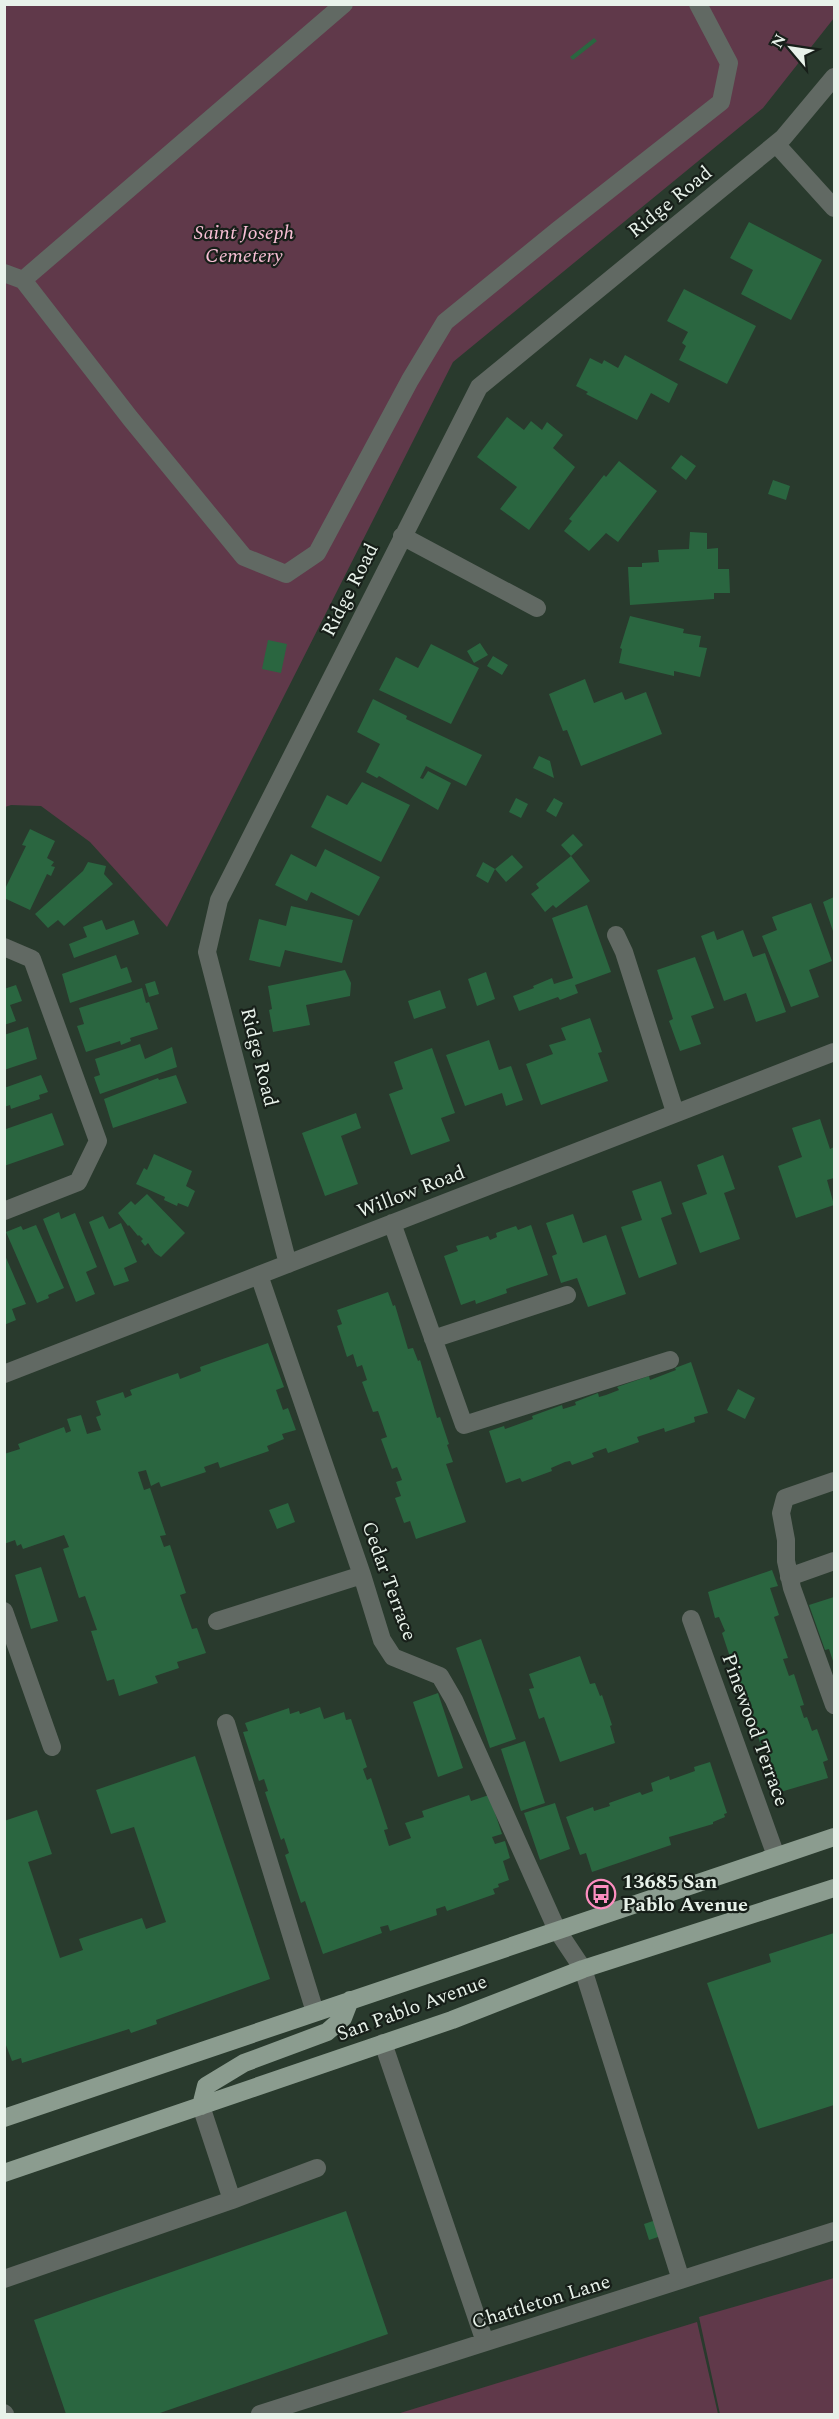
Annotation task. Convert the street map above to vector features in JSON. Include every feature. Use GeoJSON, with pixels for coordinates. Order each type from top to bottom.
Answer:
{"type":"FeatureCollection","features":[{"type":"Feature","properties":{"kind":"main road","name":"San Pablo Avenue"},"geometry":{"type":"LineString","coordinates":[[4,2118],[834,1837]]}},
{"type":"Feature","properties":{"kind":"main road","name":"San Pablo Avenue"},"geometry":{"type":"LineString","coordinates":[[4,2174],[452,2020],[583,1969],[834,1888]]}},
{"type":"Feature","properties":{"kind":"main road"},"geometry":{"type":"LineString","coordinates":[[201,2106],[206,2086],[244,2063],[327,2032],[343,2018],[350,2000]]}},
{"type":"Feature","properties":{"kind":"street"},"geometry":{"type":"LineString","coordinates":[[22,280],[344,4]]}},
{"type":"Feature","properties":{"kind":"street"},"geometry":{"type":"LineString","coordinates":[[4,273],[22,280],[130,418],[244,557],[286,574],[317,553],[410,380],[445,322],[721,102],[729,63],[698,4]]}},
{"type":"Feature","properties":{"kind":"street","name":"Ridge Road"},"geometry":{"type":"LineString","coordinates":[[288,1264],[207,952],[219,900],[480,387],[776,144],[834,77]]}},
{"type":"Feature","properties":{"kind":"street"},"geometry":{"type":"LineString","coordinates":[[776,144],[834,208]]}},
{"type":"Feature","properties":{"kind":"street"},"geometry":{"type":"LineString","coordinates":[[402,537],[537,608]]}},
{"type":"Feature","properties":{"kind":"street"},"geometry":{"type":"LineString","coordinates":[[615,935],[624,952],[675,1112]]}},
{"type":"Feature","properties":{"kind":"street"},"geometry":{"type":"LineString","coordinates":[[4,947],[32,958],[98,1141],[78,1182],[4,1211]]}},
{"type":"Feature","properties":{"kind":"street","name":"Willow Road"},"geometry":{"type":"LineString","coordinates":[[4,1374],[834,1052]]}},
{"type":"Feature","properties":{"kind":"street"},"geometry":{"type":"LineString","coordinates":[[392,1223],[464,1425],[670,1360]]}},
{"type":"Feature","properties":{"kind":"street","name":"Cedar Terrace"},"geometry":{"type":"LineString","coordinates":[[259,1275],[362,1575],[382,1640],[393,1657],[440,1676],[454,1700],[557,1930],[583,1969],[681,2280]]}},
{"type":"Feature","properties":{"kind":"street"},"geometry":{"type":"LineString","coordinates":[[433,1339],[567,1295]]}},
{"type":"Feature","properties":{"kind":"street"},"geometry":{"type":"LineString","coordinates":[[834,1481],[785,1498],[781,1513],[789,1577],[834,1705]]}},
{"type":"Feature","properties":{"kind":"street"},"geometry":{"type":"LineString","coordinates":[[789,1577],[834,1561]]}},
{"type":"Feature","properties":{"kind":"street"},"geometry":{"type":"LineString","coordinates":[[217,1621],[362,1575]]}},
{"type":"Feature","properties":{"kind":"street"},"geometry":{"type":"LineString","coordinates":[[4,1611],[52,1747]]}},
{"type":"Feature","properties":{"kind":"street","name":"Pinewood Terrace"},"geometry":{"type":"LineString","coordinates":[[691,1619],[776,1856]]}},
{"type":"Feature","properties":{"kind":"street"},"geometry":{"type":"LineString","coordinates":[[226,1724],[315,2012]]}},
{"type":"Feature","properties":{"kind":"street"},"geometry":{"type":"LineString","coordinates":[[383,2043],[485,2342]]}},
{"type":"Feature","properties":{"kind":"street"},"geometry":{"type":"LineString","coordinates":[[201,2106],[232,2200]]}},
{"type":"Feature","properties":{"kind":"street"},"geometry":{"type":"LineString","coordinates":[[4,2279],[317,2168]]}},
{"type":"Feature","properties":{"kind":"street","name":"Chattleton Lane"},"geometry":{"type":"LineString","coordinates":[[260,2415],[834,2231]]}},
{"type":"Feature","properties":{"kind":"green space","name":"Saint Joseph Cemetery"},"geometry":{"type":"Polygon","coordinates":[[[4,5],[834,5],[834,18],[763,108],[453,362],[167,927],[90,842],[41,806],[11,805],[5,807],[4,5]]]}},
{"type":"Feature","properties":{"kind":"green space"},"geometry":{"type":"Polygon","coordinates":[[[834,2278],[834,2414],[720,2414],[699,2317],[834,2278]]]}},
{"type":"Feature","properties":{"kind":"green space"},"geometry":{"type":"Polygon","coordinates":[[[697,2322],[718,2414],[397,2414],[697,2322]]]}},
{"type":"Feature","properties":{"kind":"building"},"geometry":{"type":"Polygon","coordinates":[[[594,38],[597,41],[573,60],[570,57],[594,38]]]}},
{"type":"Feature","properties":{"kind":"building"},"geometry":{"type":"Polygon","coordinates":[[[749,222],[822,260],[791,320],[741,294],[753,270],[730,258],[749,222]]]}},
{"type":"Feature","properties":{"kind":"building"},"geometry":{"type":"Polygon","coordinates":[[[684,289],[756,326],[727,384],[679,360],[686,346],[682,343],[688,332],[667,321],[684,289]]]}},
{"type":"Feature","properties":{"kind":"building"},"geometry":{"type":"Polygon","coordinates":[[[625,355],[678,384],[669,403],[651,393],[637,420],[586,394],[588,392],[576,386],[590,358],[602,364],[604,360],[618,368],[625,355]]]}},
{"type":"Feature","properties":{"kind":"building"},"geometry":{"type":"Polygon","coordinates":[[[507,417],[524,430],[531,421],[542,430],[547,422],[563,435],[553,448],[575,467],[529,530],[500,509],[517,487],[477,457],[507,417]]]}},
{"type":"Feature","properties":{"kind":"building"},"geometry":{"type":"Polygon","coordinates":[[[681,455],[696,466],[686,480],[671,468],[681,455]]]}},
{"type":"Feature","properties":{"kind":"building"},"geometry":{"type":"Polygon","coordinates":[[[619,461],[657,491],[618,542],[606,533],[589,551],[564,531],[572,521],[569,519],[604,475],[606,477],[619,461]]]}},
{"type":"Feature","properties":{"kind":"building"},"geometry":{"type":"Polygon","coordinates":[[[773,480],[790,486],[786,500],[768,494],[773,480]]]}},
{"type":"Feature","properties":{"kind":"building"},"geometry":{"type":"Polygon","coordinates":[[[690,532],[707,533],[707,549],[718,548],[718,569],[729,569],[730,593],[714,593],[714,599],[630,605],[628,567],[642,567],[642,563],[659,562],[658,550],[689,549],[690,532]]]}},
{"type":"Feature","properties":{"kind":"building"},"geometry":{"type":"Polygon","coordinates":[[[630,616],[684,629],[683,633],[701,636],[699,647],[707,648],[700,677],[674,671],[674,676],[619,663],[622,649],[620,648],[630,616]]]}},
{"type":"Feature","properties":{"kind":"building"},"geometry":{"type":"Polygon","coordinates":[[[268,640],[287,644],[281,673],[262,669],[268,640]]]}},
{"type":"Feature","properties":{"kind":"building"},"geometry":{"type":"Polygon","coordinates":[[[480,643],[488,655],[474,663],[467,651],[480,643]]]}},
{"type":"Feature","properties":{"kind":"building"},"geometry":{"type":"Polygon","coordinates":[[[431,644],[479,668],[451,724],[379,690],[396,657],[418,668],[431,644]]]}},
{"type":"Feature","properties":{"kind":"building"},"geometry":{"type":"Polygon","coordinates":[[[493,656],[508,665],[502,675],[487,666],[493,656]]]}},
{"type":"Feature","properties":{"kind":"building"},"geometry":{"type":"Polygon","coordinates":[[[585,679],[594,703],[622,692],[625,700],[646,692],[662,734],[581,766],[567,730],[563,731],[549,694],[585,679]]]}},
{"type":"Feature","properties":{"kind":"building"},"geometry":{"type":"Polygon","coordinates":[[[373,699],[407,716],[406,719],[482,755],[466,786],[426,766],[420,778],[423,779],[428,771],[451,783],[438,810],[379,776],[377,778],[366,772],[380,744],[357,732],[373,699]]]}},
{"type":"Feature","properties":{"kind":"building"},"geometry":{"type":"Polygon","coordinates":[[[539,756],[550,761],[554,778],[533,768],[539,756]]]}},
{"type":"Feature","properties":{"kind":"building"},"geometry":{"type":"Polygon","coordinates":[[[362,782],[410,805],[381,862],[311,827],[327,795],[347,805],[362,782]]]}},
{"type":"Feature","properties":{"kind":"building"},"geometry":{"type":"Polygon","coordinates":[[[516,798],[528,804],[521,818],[509,812],[516,798]]]}},
{"type":"Feature","properties":{"kind":"building"},"geometry":{"type":"Polygon","coordinates":[[[554,798],[563,803],[556,817],[546,811],[554,798]]]}},
{"type":"Feature","properties":{"kind":"building"},"geometry":{"type":"Polygon","coordinates":[[[30,829],[55,841],[47,858],[54,862],[51,866],[55,867],[51,876],[47,874],[30,910],[4,898],[4,891],[26,846],[22,845],[30,829]]]}},
{"type":"Feature","properties":{"kind":"building"},"geometry":{"type":"Polygon","coordinates":[[[573,834],[583,845],[571,856],[561,845],[573,834]]]}},
{"type":"Feature","properties":{"kind":"building"},"geometry":{"type":"Polygon","coordinates":[[[325,849],[380,877],[359,916],[311,892],[307,901],[275,885],[291,854],[316,867],[325,849]]]}},
{"type":"Feature","properties":{"kind":"building"},"geometry":{"type":"Polygon","coordinates":[[[512,855],[523,867],[506,882],[495,869],[512,855]]]}},
{"type":"Feature","properties":{"kind":"building"},"geometry":{"type":"Polygon","coordinates":[[[571,856],[590,881],[556,908],[553,905],[545,912],[531,894],[539,888],[536,884],[571,856]]]}},
{"type":"Feature","properties":{"kind":"building"},"geometry":{"type":"Polygon","coordinates":[[[88,862],[106,866],[104,874],[113,884],[64,926],[58,920],[48,928],[35,914],[83,871],[88,862]]]}},
{"type":"Feature","properties":{"kind":"building"},"geometry":{"type":"Polygon","coordinates":[[[483,862],[495,869],[488,883],[476,876],[483,862]]]}},
{"type":"Feature","properties":{"kind":"building"},"geometry":{"type":"Polygon","coordinates":[[[834,897],[834,934],[823,902],[834,897]]]}},
{"type":"Feature","properties":{"kind":"building"},"geometry":{"type":"Polygon","coordinates":[[[811,903],[832,961],[809,970],[819,997],[791,1007],[762,936],[777,930],[772,917],[811,903]]]}},
{"type":"Feature","properties":{"kind":"building"},"geometry":{"type":"Polygon","coordinates":[[[587,905],[611,972],[575,985],[578,993],[560,1000],[558,997],[519,1011],[513,996],[552,978],[554,984],[573,978],[552,918],[587,905]]]}},
{"type":"Feature","properties":{"kind":"building"},"geometry":{"type":"Polygon","coordinates":[[[291,906],[353,920],[342,963],[285,950],[280,967],[249,960],[259,919],[286,926],[291,906]]]}},
{"type":"Feature","properties":{"kind":"building"},"geometry":{"type":"Polygon","coordinates":[[[102,920],[106,930],[134,920],[139,934],[74,958],[69,944],[87,937],[83,927],[102,920]]]}},
{"type":"Feature","properties":{"kind":"building"},"geometry":{"type":"Polygon","coordinates":[[[743,930],[753,957],[765,953],[786,1012],[756,1022],[746,993],[724,1001],[701,936],[714,931],[717,940],[743,930]]]}},
{"type":"Feature","properties":{"kind":"building"},"geometry":{"type":"Polygon","coordinates":[[[116,955],[121,969],[127,967],[132,982],[70,1003],[62,974],[116,955]]]}},
{"type":"Feature","properties":{"kind":"building"},"geometry":{"type":"Polygon","coordinates":[[[695,957],[714,1008],[691,1016],[701,1044],[680,1051],[669,1021],[673,1019],[657,970],[695,957]]]}},
{"type":"Feature","properties":{"kind":"building"},"geometry":{"type":"Polygon","coordinates":[[[345,970],[351,983],[350,996],[306,1005],[310,1025],[273,1032],[268,986],[345,970]]]}},
{"type":"Feature","properties":{"kind":"building"},"geometry":{"type":"Polygon","coordinates":[[[486,972],[495,999],[477,1006],[468,979],[486,972]]]}},
{"type":"Feature","properties":{"kind":"building"},"geometry":{"type":"Polygon","coordinates":[[[155,981],[159,994],[149,997],[145,984],[155,981]]]}},
{"type":"Feature","properties":{"kind":"building"},"geometry":{"type":"Polygon","coordinates":[[[16,985],[22,1001],[10,1005],[16,1021],[4,1025],[4,989],[16,985]]]}},
{"type":"Feature","properties":{"kind":"building"},"geometry":{"type":"Polygon","coordinates":[[[142,988],[158,1029],[130,1038],[131,1041],[121,1045],[120,1041],[86,1052],[77,1026],[84,1024],[79,1008],[142,988]]]}},
{"type":"Feature","properties":{"kind":"building"},"geometry":{"type":"Polygon","coordinates":[[[440,990],[446,1008],[414,1019],[408,1001],[440,990]]]}},
{"type":"Feature","properties":{"kind":"building"},"geometry":{"type":"Polygon","coordinates":[[[590,1018],[602,1052],[598,1053],[608,1081],[541,1105],[526,1064],[553,1054],[549,1045],[566,1040],[561,1028],[590,1018]]]}},
{"type":"Feature","properties":{"kind":"building"},"geometry":{"type":"Polygon","coordinates":[[[28,1027],[37,1059],[4,1070],[4,1035],[28,1027]]]}},
{"type":"Feature","properties":{"kind":"building"},"geometry":{"type":"Polygon","coordinates":[[[489,1040],[499,1070],[511,1066],[523,1100],[506,1106],[502,1093],[465,1106],[446,1055],[489,1040]]]}},
{"type":"Feature","properties":{"kind":"building"},"geometry":{"type":"Polygon","coordinates":[[[140,1044],[145,1059],[172,1047],[177,1067],[100,1094],[94,1077],[100,1075],[95,1059],[140,1044]]]}},
{"type":"Feature","properties":{"kind":"building"},"geometry":{"type":"Polygon","coordinates":[[[432,1048],[455,1113],[441,1118],[450,1141],[411,1155],[389,1094],[403,1089],[394,1062],[432,1048]]]}},
{"type":"Feature","properties":{"kind":"building"},"geometry":{"type":"Polygon","coordinates":[[[41,1075],[48,1092],[39,1095],[40,1099],[11,1109],[10,1105],[4,1107],[4,1088],[41,1075]]]}},
{"type":"Feature","properties":{"kind":"building"},"geometry":{"type":"Polygon","coordinates":[[[176,1075],[187,1103],[113,1128],[104,1099],[158,1078],[159,1080],[176,1075]]]}},
{"type":"Feature","properties":{"kind":"building"},"geometry":{"type":"Polygon","coordinates":[[[52,1113],[64,1145],[4,1166],[4,1125],[6,1129],[52,1113]]]}},
{"type":"Feature","properties":{"kind":"building"},"geometry":{"type":"Polygon","coordinates":[[[356,1113],[361,1128],[341,1136],[358,1184],[325,1196],[302,1133],[356,1113]]]}},
{"type":"Feature","properties":{"kind":"building"},"geometry":{"type":"Polygon","coordinates":[[[820,1119],[830,1149],[834,1147],[834,1178],[827,1180],[834,1205],[796,1218],[778,1166],[802,1157],[792,1128],[820,1119]]]}},
{"type":"Feature","properties":{"kind":"building"},"geometry":{"type":"Polygon","coordinates":[[[154,1154],[192,1171],[186,1186],[195,1191],[188,1207],[178,1203],[177,1206],[164,1200],[165,1197],[136,1184],[144,1168],[147,1170],[154,1154]]]}},
{"type":"Feature","properties":{"kind":"building"},"geometry":{"type":"Polygon","coordinates":[[[723,1155],[735,1189],[724,1193],[740,1239],[700,1253],[682,1203],[707,1194],[697,1165],[723,1155]]]}},
{"type":"Feature","properties":{"kind":"building"},"geometry":{"type":"Polygon","coordinates":[[[661,1181],[672,1214],[661,1218],[677,1264],[639,1278],[621,1227],[642,1220],[632,1191],[661,1181]]]}},
{"type":"Feature","properties":{"kind":"building"},"geometry":{"type":"Polygon","coordinates":[[[147,1194],[185,1233],[161,1257],[148,1243],[145,1246],[141,1241],[143,1239],[128,1226],[118,1213],[131,1201],[135,1205],[147,1194]]]}},
{"type":"Feature","properties":{"kind":"building"},"geometry":{"type":"Polygon","coordinates":[[[59,1212],[61,1219],[75,1213],[97,1267],[86,1272],[95,1294],[76,1302],[43,1219],[59,1212]]]}},
{"type":"Feature","properties":{"kind":"building"},"geometry":{"type":"Polygon","coordinates":[[[573,1214],[583,1243],[606,1235],[626,1294],[588,1307],[577,1278],[561,1283],[552,1256],[557,1254],[546,1223],[573,1214]]]}},
{"type":"Feature","properties":{"kind":"building"},"geometry":{"type":"Polygon","coordinates":[[[103,1216],[109,1229],[121,1223],[137,1262],[124,1268],[129,1281],[114,1286],[89,1222],[103,1216]]]}},
{"type":"Feature","properties":{"kind":"building"},"geometry":{"type":"Polygon","coordinates":[[[36,1225],[64,1288],[37,1303],[6,1232],[21,1226],[23,1230],[36,1225]]]}},
{"type":"Feature","properties":{"kind":"building"},"geometry":{"type":"Polygon","coordinates":[[[531,1225],[548,1275],[506,1289],[507,1293],[476,1304],[475,1300],[461,1305],[444,1256],[458,1251],[456,1246],[488,1236],[490,1240],[497,1237],[496,1233],[516,1226],[518,1230],[531,1225]]]}},
{"type":"Feature","properties":{"kind":"building"},"geometry":{"type":"Polygon","coordinates":[[[4,1253],[26,1304],[12,1309],[16,1320],[4,1325],[4,1253]]]}},
{"type":"Feature","properties":{"kind":"building"},"geometry":{"type":"Polygon","coordinates":[[[388,1292],[393,1306],[395,1305],[408,1349],[413,1348],[418,1361],[420,1360],[437,1418],[440,1417],[453,1462],[446,1464],[466,1522],[416,1539],[410,1521],[404,1523],[395,1498],[401,1496],[396,1482],[402,1480],[397,1467],[392,1469],[381,1439],[387,1437],[378,1411],[373,1412],[362,1382],[367,1380],[362,1365],[357,1367],[353,1354],[347,1357],[337,1326],[342,1324],[337,1310],[388,1292]]]}},
{"type":"Feature","properties":{"kind":"building"},"geometry":{"type":"Polygon","coordinates":[[[268,1343],[284,1387],[276,1390],[283,1410],[288,1408],[296,1430],[282,1434],[284,1439],[267,1446],[269,1451],[220,1468],[218,1462],[204,1467],[206,1472],[161,1487],[159,1482],[151,1486],[146,1470],[138,1472],[144,1490],[150,1488],[166,1535],[160,1536],[164,1547],[170,1545],[186,1593],[180,1595],[192,1629],[197,1628],[206,1653],[177,1662],[179,1668],[155,1676],[158,1683],[119,1696],[114,1679],[107,1681],[91,1631],[97,1630],[85,1596],[79,1598],[63,1549],[69,1547],[64,1535],[23,1549],[21,1544],[17,1546],[15,1540],[4,1544],[4,1454],[20,1449],[18,1444],[64,1427],[66,1433],[71,1431],[67,1419],[81,1415],[87,1434],[101,1430],[96,1417],[101,1415],[96,1401],[123,1392],[125,1398],[132,1395],[130,1390],[178,1373],[180,1379],[201,1371],[200,1367],[268,1343]]]}},
{"type":"Feature","properties":{"kind":"building"},"geometry":{"type":"Polygon","coordinates":[[[691,1362],[708,1413],[694,1417],[695,1422],[665,1432],[664,1428],[637,1437],[639,1442],[608,1453],[606,1448],[592,1453],[594,1457],[572,1465],[570,1461],[565,1462],[551,1468],[552,1471],[522,1482],[520,1478],[506,1483],[489,1431],[504,1426],[505,1429],[562,1405],[563,1409],[576,1405],[575,1402],[598,1393],[599,1397],[606,1395],[619,1390],[617,1387],[649,1376],[650,1380],[691,1362]]]}},
{"type":"Feature","properties":{"kind":"building"},"geometry":{"type":"Polygon","coordinates":[[[738,1389],[755,1398],[745,1419],[727,1410],[738,1389]]]}},
{"type":"Feature","properties":{"kind":"building"},"geometry":{"type":"Polygon","coordinates":[[[288,1503],[295,1522],[277,1529],[269,1510],[288,1503]]]}},
{"type":"Feature","properties":{"kind":"building"},"geometry":{"type":"Polygon","coordinates":[[[41,1567],[58,1621],[31,1629],[15,1575],[41,1567]]]}},
{"type":"Feature","properties":{"kind":"building"},"geometry":{"type":"Polygon","coordinates":[[[772,1570],[778,1586],[770,1588],[779,1615],[774,1617],[788,1658],[783,1659],[789,1676],[794,1674],[804,1705],[800,1706],[804,1718],[807,1717],[812,1731],[817,1729],[828,1760],[823,1762],[828,1778],[777,1793],[771,1776],[775,1774],[766,1747],[762,1749],[757,1733],[753,1735],[747,1719],[751,1718],[742,1691],[737,1693],[731,1678],[740,1675],[736,1662],[732,1663],[722,1633],[725,1631],[719,1617],[715,1618],[708,1592],[772,1570]]]}},
{"type":"Feature","properties":{"kind":"building"},"geometry":{"type":"Polygon","coordinates":[[[834,1597],[834,1664],[829,1649],[825,1650],[809,1605],[834,1597]]]}},
{"type":"Feature","properties":{"kind":"building"},"geometry":{"type":"Polygon","coordinates":[[[481,1639],[516,1739],[490,1748],[456,1648],[481,1639]]]}},
{"type":"Feature","properties":{"kind":"building"},"geometry":{"type":"Polygon","coordinates":[[[580,1656],[590,1684],[595,1683],[600,1696],[602,1695],[612,1725],[610,1726],[615,1743],[560,1762],[544,1717],[539,1719],[529,1689],[534,1688],[529,1674],[580,1656]]]}},
{"type":"Feature","properties":{"kind":"building"},"geometry":{"type":"Polygon","coordinates":[[[438,1693],[463,1768],[438,1777],[413,1702],[438,1693]]]}},
{"type":"Feature","properties":{"kind":"building"},"geometry":{"type":"Polygon","coordinates":[[[320,1707],[324,1719],[344,1712],[346,1720],[351,1719],[367,1767],[363,1769],[367,1780],[371,1778],[388,1829],[384,1830],[389,1846],[411,1838],[405,1823],[424,1817],[422,1811],[469,1795],[471,1801],[489,1795],[502,1834],[492,1837],[495,1844],[505,1841],[510,1858],[503,1861],[509,1880],[498,1884],[499,1887],[493,1889],[495,1894],[447,1911],[445,1906],[436,1909],[437,1915],[390,1931],[388,1925],[380,1927],[382,1933],[323,1954],[305,1901],[301,1903],[285,1855],[289,1853],[284,1838],[281,1840],[265,1792],[268,1791],[264,1779],[259,1781],[243,1732],[248,1731],[245,1723],[289,1708],[290,1714],[299,1711],[300,1714],[320,1707]]]}},
{"type":"Feature","properties":{"kind":"building"},"geometry":{"type":"Polygon","coordinates":[[[525,1741],[545,1803],[521,1811],[501,1749],[525,1741]]]}},
{"type":"Feature","properties":{"kind":"building"},"geometry":{"type":"Polygon","coordinates":[[[195,1756],[270,1979],[156,2020],[157,2024],[131,2033],[129,2029],[22,2063],[21,2058],[12,2061],[4,2040],[4,1821],[37,1810],[52,1854],[28,1862],[60,1958],[83,1950],[79,1939],[142,1918],[146,1929],[166,1922],[134,1827],[111,1834],[96,1790],[195,1756]]]}},
{"type":"Feature","properties":{"kind":"building"},"geometry":{"type":"Polygon","coordinates":[[[710,1762],[727,1813],[724,1814],[725,1817],[713,1824],[669,1837],[671,1845],[592,1872],[586,1853],[580,1855],[566,1817],[593,1807],[594,1811],[610,1806],[609,1803],[640,1792],[642,1795],[653,1791],[651,1783],[669,1776],[670,1780],[695,1771],[694,1767],[710,1762]]]}},
{"type":"Feature","properties":{"kind":"building"},"geometry":{"type":"Polygon","coordinates":[[[555,1803],[570,1849],[540,1860],[524,1813],[555,1803]]]}},
{"type":"Feature","properties":{"kind":"building"},"geometry":{"type":"Polygon","coordinates":[[[834,1933],[834,2105],[758,2129],[707,1983],[771,1962],[769,1954],[834,1933]]]}},
{"type":"Feature","properties":{"kind":"building"},"geometry":{"type":"Polygon","coordinates":[[[346,2211],[388,2334],[157,2414],[66,2414],[34,2320],[346,2211]]]}},
{"type":"Feature","properties":{"kind":"building"},"geometry":{"type":"Polygon","coordinates":[[[656,2220],[661,2236],[649,2240],[644,2224],[656,2220]]]}},
{"type":"Feature","properties":{"kind":"place","name":"13685 San Pablo Avenue"},"geometry":{"type":"Point","coordinates":[601,1894]}}]}
